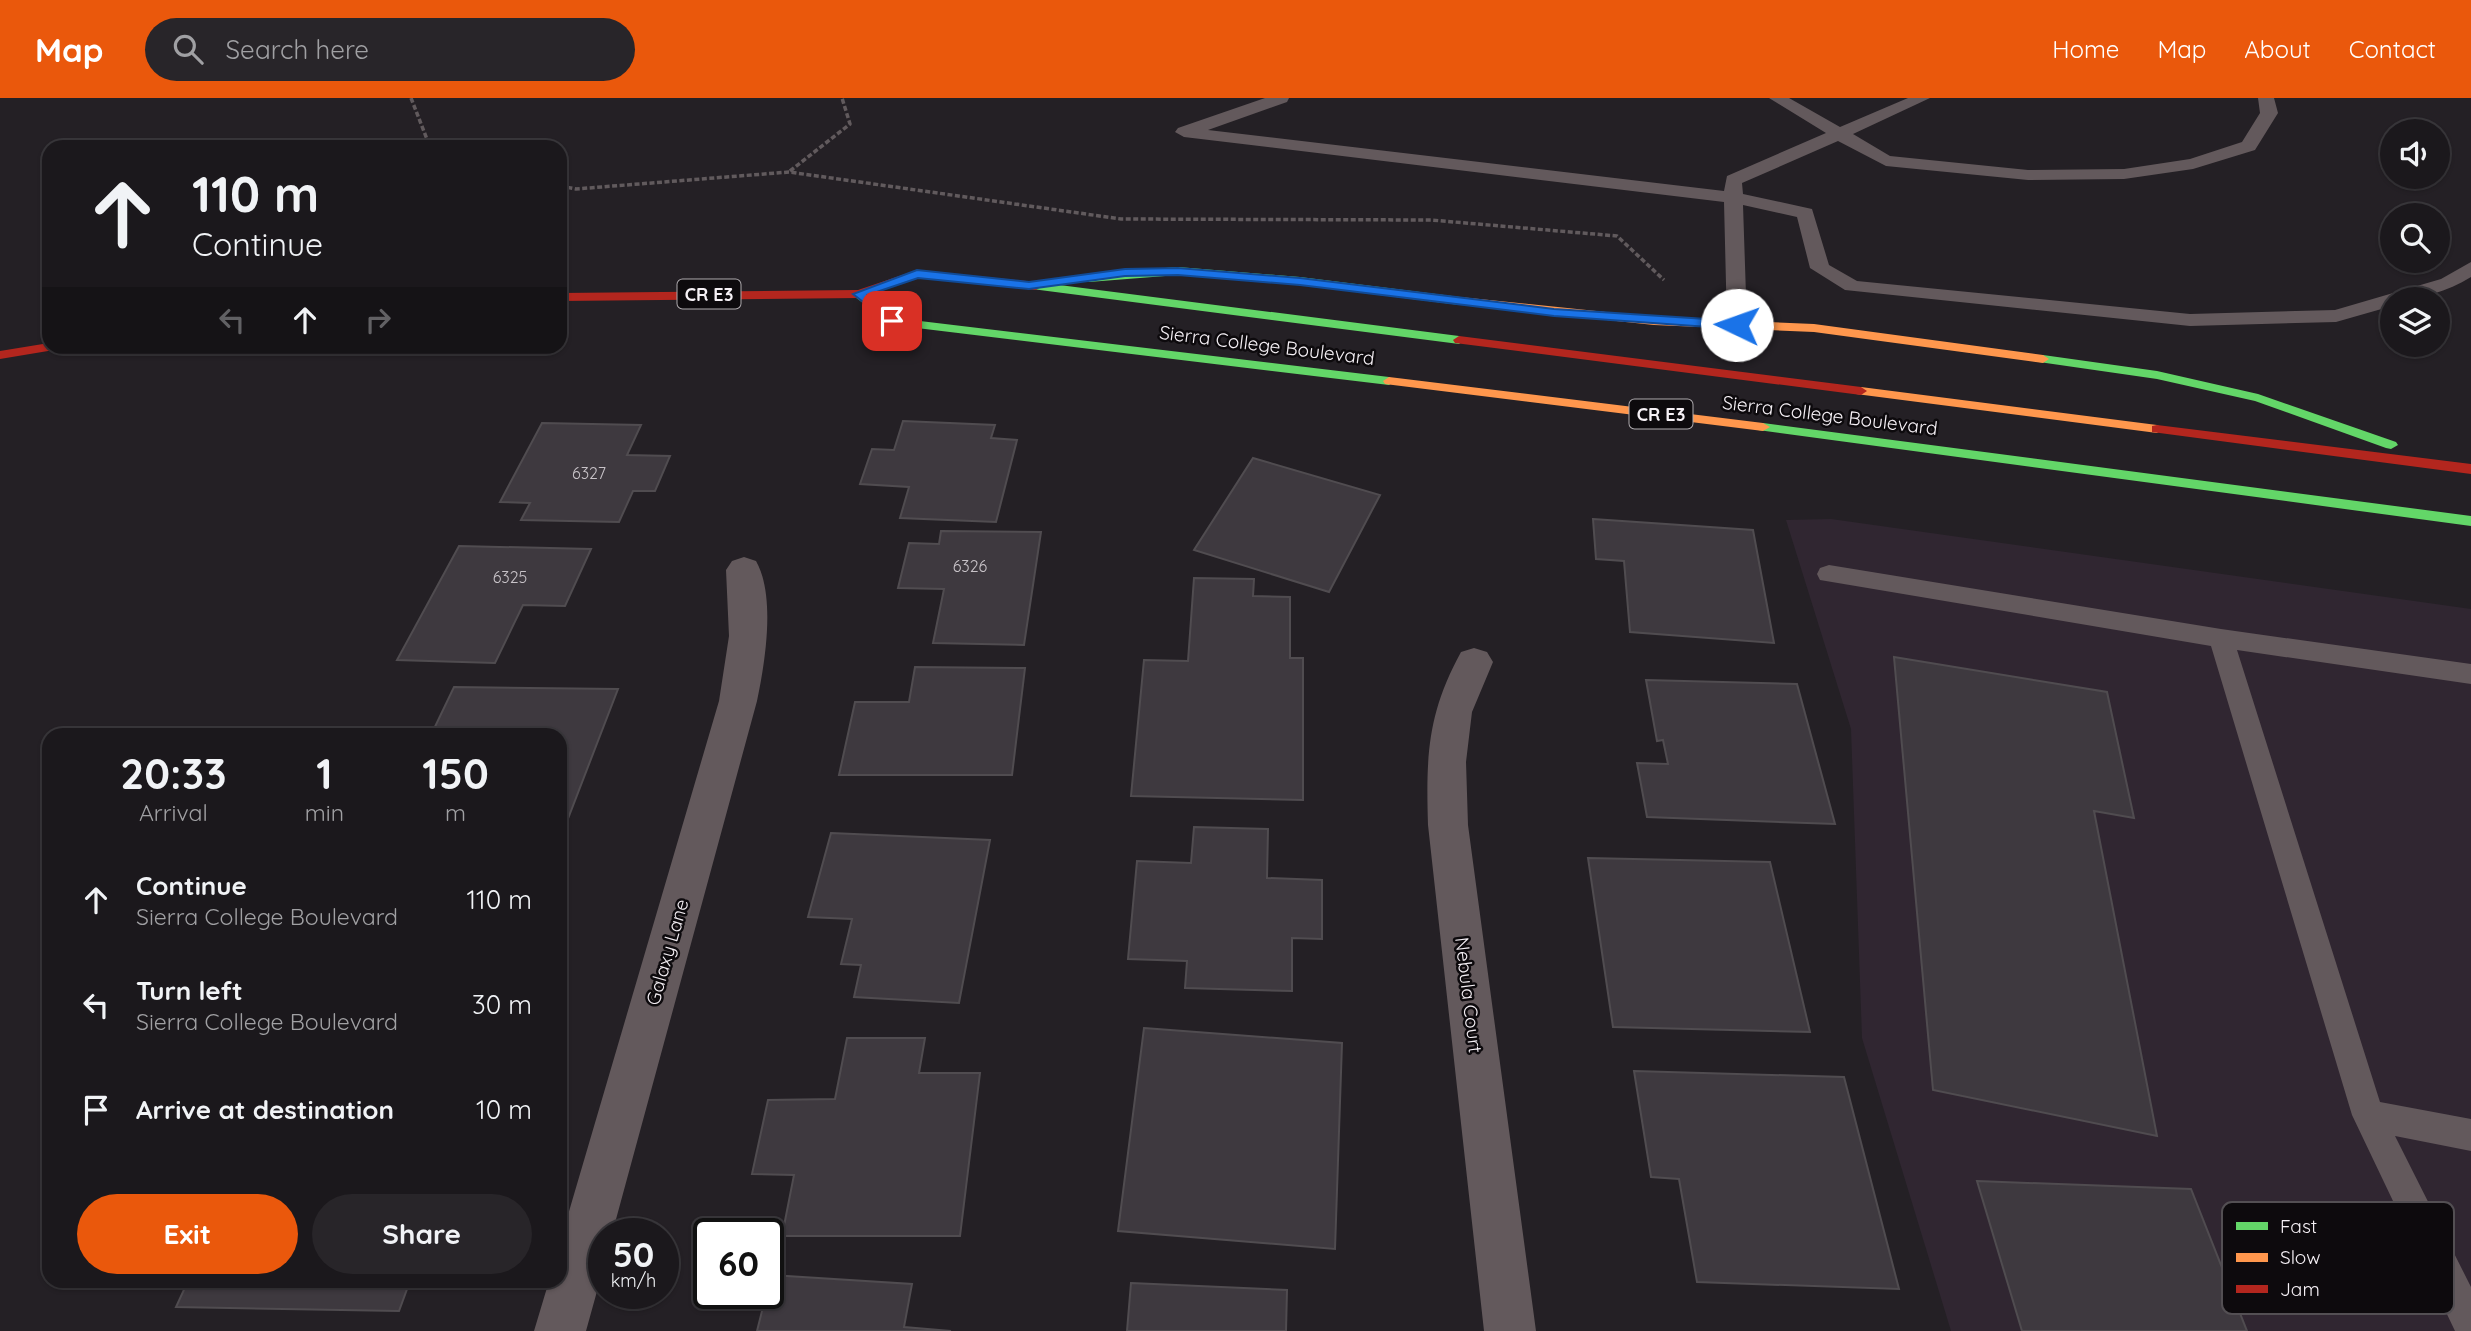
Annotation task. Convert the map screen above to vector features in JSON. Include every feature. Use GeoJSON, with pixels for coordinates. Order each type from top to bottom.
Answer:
{"type":"FeatureCollection","features":[{"type":"Feature","properties":{"kind":"main road"},"geometry":{"type":"LineString","coordinates":[[1029,285],[1125,273],[1178,271],[1300,281],[1654,321],[1814,328],[2157,374],[2258,398],[2350,428],[2442,466]]}},
{"type":"Feature","properties":{"kind":"main road","name":"Sierra College Boulevard"},"geometry":{"type":"LineString","coordinates":[[567,297],[859,294],[917,274],[1029,285],[2471,470]]}},
{"type":"Feature","properties":{"kind":"main road","name":"Sierra College Boulevard"},"geometry":{"type":"LineString","coordinates":[[859,294],[892,321],[1694,418],[2471,521]]}},
{"type":"Feature","properties":{"kind":"main road"},"geometry":{"type":"LineString","coordinates":[[0,355],[42,348]]}},
{"type":"Feature","properties":{"kind":"street","name":"Galaxy Lane"},"geometry":{"type":"LineString","coordinates":[[560,1331],[738,701],[749,655],[750,613],[744,570]]}},
{"type":"Feature","properties":{"kind":"street","name":"Nebula Court"},"geometry":{"type":"LineString","coordinates":[[1474,662],[1451,724],[1446,762],[1448,825],[1510,1331]]}},
{"type":"Feature","properties":{"kind":"lane"},"geometry":{"type":"LineString","coordinates":[[1281,98],[1184,132],[1734,198],[1805,213],[1820,268],[1852,286],[2177,319],[2336,316],[2448,283],[2471,268]]}},
{"type":"Feature","properties":{"kind":"lane"},"geometry":{"type":"LineString","coordinates":[[1777,98],[1886,161],[2028,175],[2124,174],[2193,164],[2249,146],[2270,113],[2266,98]]}},
{"type":"Feature","properties":{"kind":"lane"},"geometry":{"type":"LineString","coordinates":[[1737,325],[1733,180],[1922,98]]}},
{"type":"Feature","properties":{"kind":"lane"},"geometry":{"type":"LineString","coordinates":[[1829,574],[2221,638],[2471,674]]}},
{"type":"Feature","properties":{"kind":"lane"},"geometry":{"type":"LineString","coordinates":[[2221,638],[2368,1115],[2411,1202]]}},
{"type":"Feature","properties":{"kind":"lane"},"geometry":{"type":"LineString","coordinates":[[2368,1115],[2471,1135]]}},
{"type":"Feature","properties":{"kind":"lane"},"geometry":{"type":"LineString","coordinates":[[2454,1290],[2471,1325]]}},
{"type":"Feature","properties":{"kind":"path"},"geometry":{"type":"LineString","coordinates":[[411,98],[427,140]]}},
{"type":"Feature","properties":{"kind":"path"},"geometry":{"type":"LineString","coordinates":[[789,172],[850,124],[842,98]]}},
{"type":"Feature","properties":{"kind":"path"},"geometry":{"type":"LineString","coordinates":[[567,187],[576,189],[789,172],[1121,219],[1431,220],[1617,236],[1665,281],[1654,321]]}},
{"type":"Feature","properties":{"kind":"shaded area"},"geometry":{"type":"Polygon","coordinates":[[[1831,519],[2471,609],[2471,1331],[1951,1331],[1862,1038],[1851,729],[1786,520],[1831,519]]]}},
{"type":"Feature","properties":{"kind":"building"},"geometry":{"type":"Polygon","coordinates":[[[903,421],[995,425],[991,438],[1017,440],[996,522],[900,518],[909,487],[860,484],[872,449],[894,450],[903,421]]]}},
{"type":"Feature","properties":{"kind":"building"},"geometry":{"type":"Polygon","coordinates":[[[542,423],[641,425],[627,455],[670,456],[655,491],[633,491],[619,522],[521,520],[530,503],[500,502],[542,423]]]}},
{"type":"Feature","properties":{"kind":"building"},"geometry":{"type":"Polygon","coordinates":[[[1253,458],[1380,495],[1329,592],[1194,550],[1253,458]]]}},
{"type":"Feature","properties":{"kind":"building"},"geometry":{"type":"Polygon","coordinates":[[[1593,519],[1753,530],[1774,643],[1630,632],[1624,561],[1596,559],[1593,519]]]}},
{"type":"Feature","properties":{"kind":"building"},"geometry":{"type":"Polygon","coordinates":[[[941,531],[1041,532],[1024,645],[933,643],[944,589],[898,588],[909,543],[939,544],[941,531]]]}},
{"type":"Feature","properties":{"kind":"building"},"geometry":{"type":"Polygon","coordinates":[[[459,546],[591,549],[565,606],[523,605],[495,663],[397,660],[459,546]]]}},
{"type":"Feature","properties":{"kind":"building"},"geometry":{"type":"Polygon","coordinates":[[[1194,578],[1254,579],[1253,596],[1290,597],[1290,658],[1303,658],[1303,800],[1131,796],[1144,660],[1188,661],[1194,578]]]}},
{"type":"Feature","properties":{"kind":"building"},"geometry":{"type":"Polygon","coordinates":[[[1894,657],[2107,692],[2134,818],[2094,811],[2157,1136],[1933,1090],[1894,657]]]}},
{"type":"Feature","properties":{"kind":"building"},"geometry":{"type":"Polygon","coordinates":[[[915,667],[1025,668],[1012,775],[839,775],[855,702],[909,702],[915,667]]]}},
{"type":"Feature","properties":{"kind":"building"},"geometry":{"type":"Polygon","coordinates":[[[1646,680],[1797,684],[1835,824],[1647,817],[1637,763],[1668,764],[1663,740],[1657,741],[1646,680]]]}},
{"type":"Feature","properties":{"kind":"building"},"geometry":{"type":"Polygon","coordinates":[[[454,687],[618,689],[567,821],[567,728],[434,728],[454,687]]]}},
{"type":"Feature","properties":{"kind":"building"},"geometry":{"type":"Polygon","coordinates":[[[1194,827],[1268,829],[1267,878],[1322,880],[1322,939],[1292,938],[1292,991],[1185,988],[1187,961],[1128,959],[1137,861],[1191,863],[1194,827]]]}},
{"type":"Feature","properties":{"kind":"building"},"geometry":{"type":"Polygon","coordinates":[[[831,833],[990,840],[959,1003],[854,997],[861,965],[841,964],[852,919],[808,917],[831,833]]]}},
{"type":"Feature","properties":{"kind":"building"},"geometry":{"type":"Polygon","coordinates":[[[1588,858],[1770,862],[1810,1032],[1613,1027],[1588,858]]]}},
{"type":"Feature","properties":{"kind":"building"},"geometry":{"type":"Polygon","coordinates":[[[1144,1028],[1342,1043],[1335,1249],[1118,1231],[1144,1028]]]}},
{"type":"Feature","properties":{"kind":"building"},"geometry":{"type":"Polygon","coordinates":[[[847,1038],[925,1038],[919,1073],[980,1073],[960,1236],[784,1236],[794,1175],[752,1174],[768,1100],[835,1099],[847,1038]]]}},
{"type":"Feature","properties":{"kind":"building"},"geometry":{"type":"Polygon","coordinates":[[[1634,1071],[1844,1077],[1899,1289],[1697,1282],[1679,1179],[1651,1177],[1634,1071]]]}},
{"type":"Feature","properties":{"kind":"building"},"geometry":{"type":"Polygon","coordinates":[[[1977,1181],[2191,1189],[2222,1268],[2222,1314],[2240,1314],[2247,1331],[2022,1331],[1977,1181]]]}},
{"type":"Feature","properties":{"kind":"building"},"geometry":{"type":"Polygon","coordinates":[[[784,1276],[912,1284],[904,1327],[951,1331],[757,1331],[762,1309],[784,1309],[784,1276]]]}},
{"type":"Feature","properties":{"kind":"building"},"geometry":{"type":"Polygon","coordinates":[[[1131,1283],[1287,1290],[1286,1331],[1127,1331],[1131,1283]]]}},
{"type":"Feature","properties":{"kind":"building"},"geometry":{"type":"Polygon","coordinates":[[[185,1288],[407,1288],[399,1311],[176,1307],[185,1288]]]}},
{"type":"Feature","properties":{"kind":"traffic: fast"},"geometry":{"type":"LineString","coordinates":[[1089,278],[1178,271],[1300,281],[1460,301]]}},
{"type":"Feature","properties":{"kind":"traffic: fast"},"geometry":{"type":"LineString","coordinates":[[1036,286],[1459,340]]}},
{"type":"Feature","properties":{"kind":"traffic: fast"},"geometry":{"type":"LineString","coordinates":[[859,294],[892,321],[1389,381]]}},
{"type":"Feature","properties":{"kind":"traffic: fast"},"geometry":{"type":"LineString","coordinates":[[2043,359],[2157,375],[2258,398],[2391,445]]}},
{"type":"Feature","properties":{"kind":"traffic: fast"},"geometry":{"type":"LineString","coordinates":[[1763,427],[2471,521]]}},
{"type":"Feature","properties":{"kind":"traffic: slow"},"geometry":{"type":"LineString","coordinates":[[1460,301],[1654,321],[1814,328],[2043,359]]}},
{"type":"Feature","properties":{"kind":"traffic: slow"},"geometry":{"type":"LineString","coordinates":[[1389,381],[1763,427]]}},
{"type":"Feature","properties":{"kind":"traffic: slow"},"geometry":{"type":"LineString","coordinates":[[1861,391],[2157,429]]}},
{"type":"Feature","properties":{"kind":"traffic: jam"},"geometry":{"type":"LineString","coordinates":[[567,297],[859,294],[917,274],[1036,286]]}},
{"type":"Feature","properties":{"kind":"traffic: jam"},"geometry":{"type":"LineString","coordinates":[[1459,340],[1861,391]]}},
{"type":"Feature","properties":{"kind":"traffic: jam"},"geometry":{"type":"LineString","coordinates":[[0,355],[42,348]]}},
{"type":"Feature","properties":{"kind":"traffic: jam"},"geometry":{"type":"LineString","coordinates":[[2157,429],[2471,469]]}},
{"type":"Feature","properties":{"kind":"route"},"geometry":{"type":"LineString","coordinates":[[892,321],[859,294],[917,274],[1029,285],[1125,273],[1178,271],[1300,281],[1554,312],[1737,325]]}}]}
